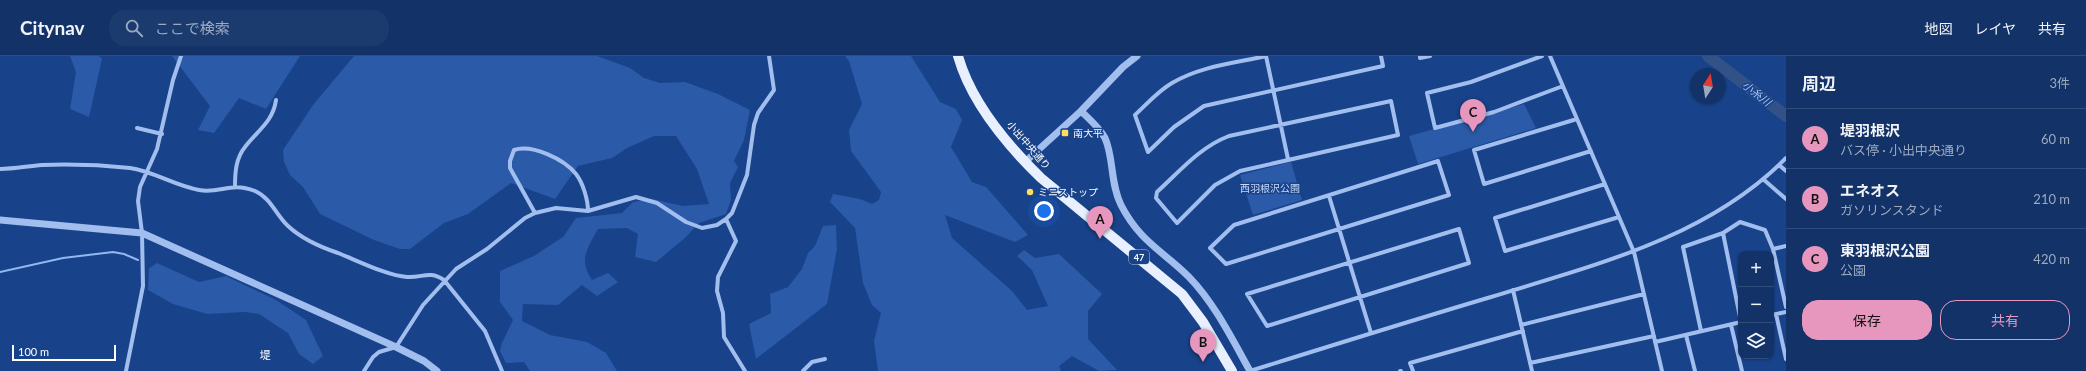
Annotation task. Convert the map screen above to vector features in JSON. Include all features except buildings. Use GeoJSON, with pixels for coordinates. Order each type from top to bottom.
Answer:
{"type":"FeatureCollection","features":[{"type":"Feature","properties":{"kind":"main road","name":"小出中央通り"},"geometry":{"type":"LineString","coordinates":[[958,56],[971,88],[995,125],[1025,162],[1041,178],[1182,294],[1203,322],[1232,371]]}},
{"type":"Feature","properties":{"kind":"street"},"geometry":{"type":"LineString","coordinates":[[126,371],[143,286],[142,233],[138,201],[140,187],[162,134],[169,97],[181,56]]}},
{"type":"Feature","properties":{"kind":"street"},"geometry":{"type":"LineString","coordinates":[[364,371],[373,357],[379,352],[396,347],[423,305],[444,280],[463,263],[486,249],[525,218],[534,213],[556,208],[588,211],[636,197],[657,203],[686,222],[702,228],[717,225],[726,219],[732,213],[747,176],[754,125],[758,113],[774,90],[769,56]]}},
{"type":"Feature","properties":{"kind":"street"},"geometry":{"type":"LineString","coordinates":[[1025,162],[1081,111],[1123,67],[1137,56]]}},
{"type":"Feature","properties":{"kind":"street"},"geometry":{"type":"LineString","coordinates":[[1288,159],[1273,90],[1266,56],[1215,67],[1185,76],[1158,93],[1136,115],[1148,152],[1174,127],[1204,106],[1273,90],[1383,66],[1381,56]]}},
{"type":"Feature","properties":{"kind":"street"},"geometry":{"type":"LineString","coordinates":[[1420,56],[1420,58],[1430,56]]}},
{"type":"Feature","properties":{"kind":"street"},"geometry":{"type":"LineString","coordinates":[[1542,56],[1471,82],[1427,93],[1435,128],[1494,112],[1563,86]]}},
{"type":"Feature","properties":{"kind":"street"},"geometry":{"type":"LineString","coordinates":[[1550,56],[1634,252],[1662,371]]}},
{"type":"Feature","properties":{"kind":"street"},"geometry":{"type":"LineString","coordinates":[[235,186],[238,159],[244,147],[270,120],[275,110],[276,100]]}},
{"type":"Feature","properties":{"kind":"street"},"geometry":{"type":"LineString","coordinates":[[1391,101],[1398,135],[1255,166],[1227,177],[1215,185],[1177,222],[1156,198],[1157,192],[1194,157],[1216,141],[1229,136],[1281,125],[1391,101]]}},
{"type":"Feature","properties":{"kind":"street"},"geometry":{"type":"LineString","coordinates":[[1081,111],[1100,130],[1105,139],[1116,192],[1129,220],[1149,244],[1188,277],[1202,292],[1250,371],[1634,252],[1715,213],[1763,179],[1786,158]]}},
{"type":"Feature","properties":{"kind":"street"},"geometry":{"type":"LineString","coordinates":[[1577,119],[1474,150],[1484,184],[1591,151]]}},
{"type":"Feature","properties":{"kind":"street"},"geometry":{"type":"LineString","coordinates":[[137,128],[162,134]]}},
{"type":"Feature","properties":{"kind":"street"},"geometry":{"type":"LineString","coordinates":[[534,213],[510,168],[511,155],[514,150],[519,148],[533,150],[550,156],[564,163],[575,173],[588,205],[588,211]]}},
{"type":"Feature","properties":{"kind":"street"},"geometry":{"type":"LineString","coordinates":[[1438,161],[1449,195],[1226,264],[1210,248],[1234,225],[1329,196],[1438,161]]}},
{"type":"Feature","properties":{"kind":"street"},"geometry":{"type":"LineString","coordinates":[[0,169],[40,165],[132,168],[200,190],[235,186],[256,192],[264,196],[287,225],[299,235],[320,247],[393,274],[407,277],[427,274],[437,275],[444,280],[485,331],[502,371]]}},
{"type":"Feature","properties":{"kind":"street"},"geometry":{"type":"LineString","coordinates":[[1779,165],[1786,171]]}},
{"type":"Feature","properties":{"kind":"street"},"geometry":{"type":"LineString","coordinates":[[1763,179],[1786,199]]}},
{"type":"Feature","properties":{"kind":"street"},"geometry":{"type":"LineString","coordinates":[[1605,184],[1495,218],[1505,252],[1619,217]]}},
{"type":"Feature","properties":{"kind":"street"},"geometry":{"type":"LineString","coordinates":[[1329,196],[1371,333]]}},
{"type":"Feature","properties":{"kind":"street"},"geometry":{"type":"LineString","coordinates":[[726,219],[736,241],[718,277],[717,291],[723,313],[724,337],[745,371]]}},
{"type":"Feature","properties":{"kind":"street"},"geometry":{"type":"LineString","coordinates":[[0,220],[142,233],[424,360],[438,371]]}},
{"type":"Feature","properties":{"kind":"street"},"geometry":{"type":"LineString","coordinates":[[1701,331],[1684,248],[1722,233],[1740,222],[1765,230],[1773,249],[1786,307]]}},
{"type":"Feature","properties":{"kind":"street"},"geometry":{"type":"LineString","coordinates":[[1459,229],[1469,262],[1360,297],[1266,326],[1247,294],[1459,229]]}},
{"type":"Feature","properties":{"kind":"street"},"geometry":{"type":"LineString","coordinates":[[1722,233],[1738,308]]}},
{"type":"Feature","properties":{"kind":"street"},"geometry":{"type":"LineString","coordinates":[[1773,249],[1786,246]]}},
{"type":"Feature","properties":{"kind":"street"},"geometry":{"type":"LineString","coordinates":[[1513,290],[1532,371]]}},
{"type":"Feature","properties":{"kind":"street"},"geometry":{"type":"LineString","coordinates":[[1521,325],[1644,294]]}},
{"type":"Feature","properties":{"kind":"street"},"geometry":{"type":"LineString","coordinates":[[1786,312],[1776,314],[1786,359]]}},
{"type":"Feature","properties":{"kind":"street"},"geometry":{"type":"LineString","coordinates":[[1655,342],[1738,323]]}},
{"type":"Feature","properties":{"kind":"street"},"geometry":{"type":"LineString","coordinates":[[1731,325],[1742,371]]}},
{"type":"Feature","properties":{"kind":"street"},"geometry":{"type":"LineString","coordinates":[[1413,371],[1410,362],[1523,331]]}},
{"type":"Feature","properties":{"kind":"street"},"geometry":{"type":"LineString","coordinates":[[1686,335],[1695,371]]}},
{"type":"Feature","properties":{"kind":"street"},"geometry":{"type":"LineString","coordinates":[[1530,363],[1654,336]]}},
{"type":"Feature","properties":{"kind":"street"},"geometry":{"type":"LineString","coordinates":[[804,371],[812,362],[825,359]]}},
{"type":"Feature","properties":{"kind":"green space"},"geometry":{"type":"Polygon","coordinates":[[[70,56],[99,56],[102,59],[89,117],[70,109],[76,72],[70,56]]]}},
{"type":"Feature","properties":{"kind":"green space"},"geometry":{"type":"Polygon","coordinates":[[[172,56],[300,56],[266,109],[239,98],[214,133],[198,130],[210,106],[172,56]]]}},
{"type":"Feature","properties":{"kind":"green space"},"geometry":{"type":"Polygon","coordinates":[[[354,56],[597,56],[630,68],[644,78],[660,83],[685,82],[718,94],[750,110],[744,140],[734,161],[738,167],[730,183],[731,200],[726,214],[699,223],[685,238],[656,262],[635,257],[638,234],[627,228],[598,229],[586,254],[585,260],[588,273],[592,280],[608,273],[618,282],[597,296],[582,285],[558,305],[523,304],[522,321],[550,335],[587,342],[606,353],[617,371],[530,371],[524,362],[506,363],[500,351],[502,343],[513,320],[500,302],[500,271],[534,256],[563,237],[576,218],[622,213],[633,202],[652,199],[683,206],[709,204],[697,169],[676,136],[654,136],[627,148],[612,158],[578,166],[555,199],[511,183],[468,214],[444,223],[410,249],[400,249],[374,240],[320,214],[303,187],[290,175],[284,162],[283,150],[313,105],[354,56]]]}},
{"type":"Feature","properties":{"kind":"green space"},"geometry":{"type":"Polygon","coordinates":[[[845,56],[911,56],[940,102],[956,109],[962,120],[951,147],[972,182],[986,187],[1028,235],[1015,242],[945,215],[952,238],[1012,291],[1027,310],[1048,306],[1032,270],[1017,256],[1024,250],[1035,258],[1059,254],[1102,294],[1088,311],[1088,339],[1117,370],[1099,371],[1072,356],[1059,366],[1061,371],[878,371],[874,341],[881,313],[872,305],[863,283],[855,228],[830,202],[833,194],[860,199],[872,204],[879,200],[881,192],[851,151],[849,130],[862,104],[849,61],[845,56]]]}},
{"type":"Feature","properties":{"kind":"green space"},"geometry":{"type":"Polygon","coordinates":[[[1524,104],[1536,128],[1418,164],[1409,136],[1524,104]]]}},
{"type":"Feature","properties":{"kind":"green space","name":"西羽根沢公園"},"geometry":{"type":"Polygon","coordinates":[[[1291,162],[1302,200],[1253,215],[1240,175],[1291,162]]]}},
{"type":"Feature","properties":{"kind":"green space"},"geometry":{"type":"Polygon","coordinates":[[[836,225],[837,249],[827,304],[756,359],[749,324],[771,313],[770,294],[788,287],[802,269],[808,253],[815,246],[823,226],[836,225]]]}},
{"type":"Feature","properties":{"kind":"green space"},"geometry":{"type":"Polygon","coordinates":[[[157,263],[199,282],[226,276],[276,300],[306,320],[323,356],[313,364],[299,354],[288,333],[259,314],[245,312],[207,314],[173,304],[148,290],[149,268],[157,263]]]}},
{"type":"Feature","properties":{"kind":"waterway","name":"小糸川"},"geometry":{"type":"LineString","coordinates":[[1708,56],[1786,116]]}},
{"type":"Feature","properties":{"kind":"waterway"},"geometry":{"type":"LineString","coordinates":[[0,272],[63,258],[113,252],[124,254],[138,260]]}},
{"type":"Feature","properties":{"kind":"place","name":"東羽根沢公園"},"geometry":{"type":"Point","coordinates":[1473,132]}},
{"type":"Feature","properties":{"kind":"place","name":"南大平"},"geometry":{"type":"Point","coordinates":[1065,133]}},
{"type":"Feature","properties":{"kind":"place","name":"ミニストップ"},"geometry":{"type":"Point","coordinates":[1030,192]}},
{"type":"Feature","properties":{"kind":"place","name":"堤羽根沢"},"geometry":{"type":"Point","coordinates":[1100,239]}},
{"type":"Feature","properties":{"kind":"place","name":"エネオス"},"geometry":{"type":"Point","coordinates":[1203,362]}},
{"type":"Feature","properties":{"kind":"district","name":"堤"},"geometry":{"type":"Point","coordinates":[265,354]}}]}
